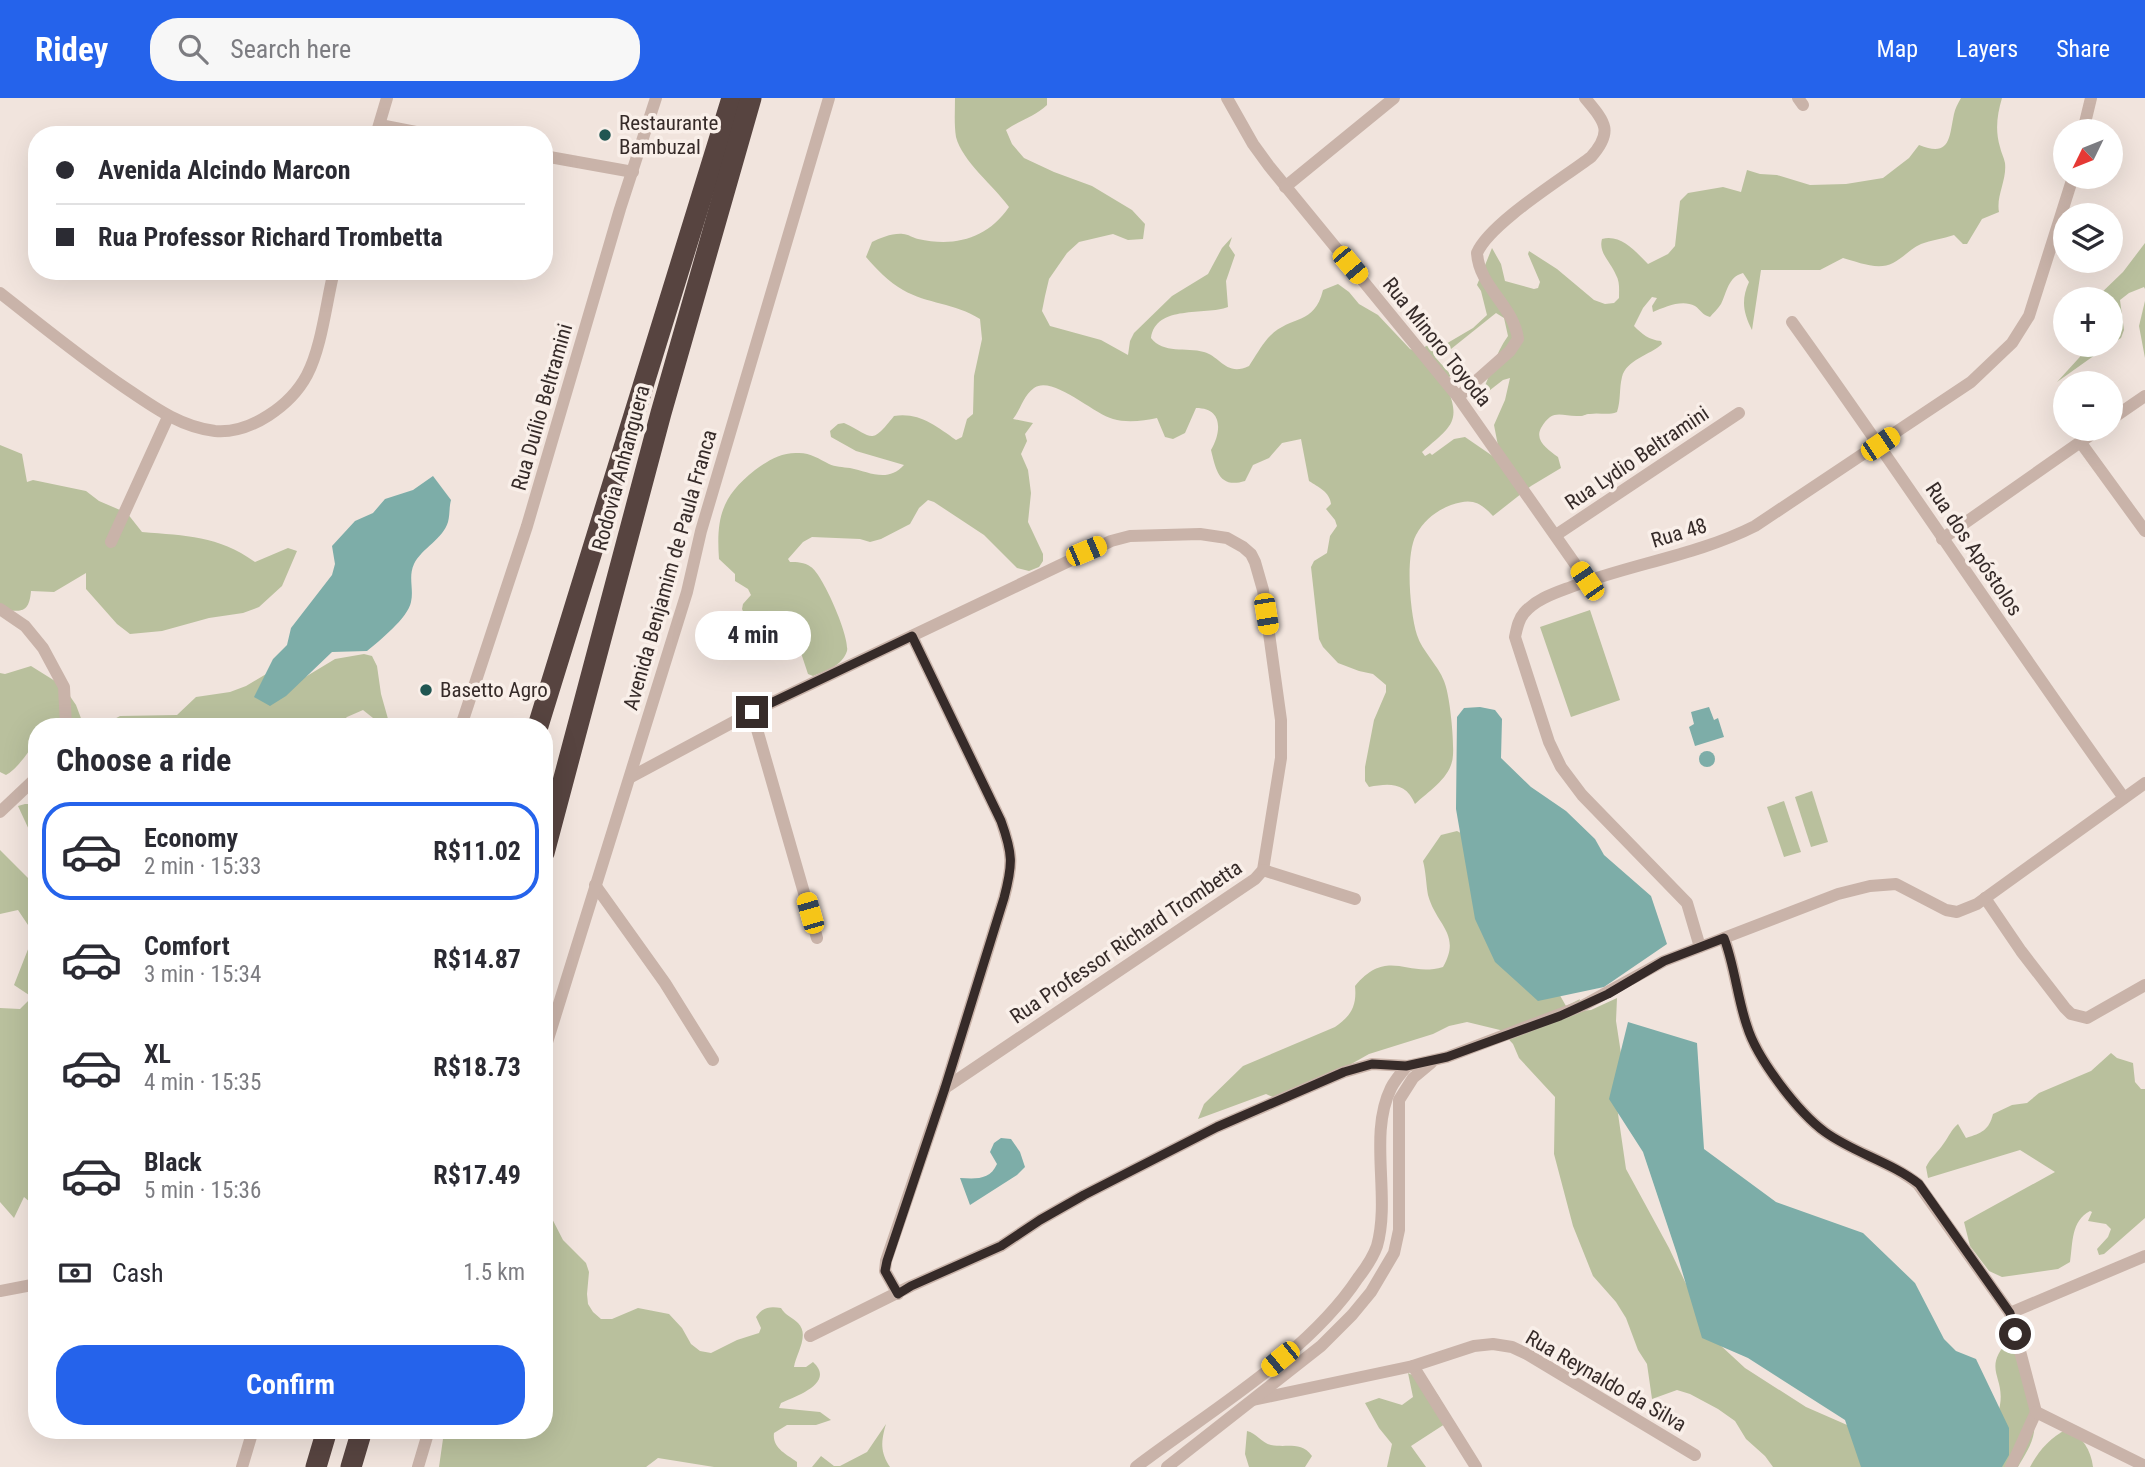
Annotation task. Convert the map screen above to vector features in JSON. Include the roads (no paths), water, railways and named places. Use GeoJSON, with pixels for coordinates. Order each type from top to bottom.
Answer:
{"type":"FeatureCollection","features":[{"type":"Feature","properties":{"kind":"highway","name":"Rodovia Anhanguera"},"geometry":{"type":"LineString","coordinates":[[540,718],[732,98]]}},
{"type":"Feature","properties":{"kind":"highway","name":"Rodovia Anhanguera"},"geometry":{"type":"LineString","coordinates":[[553,819],[661,412],[751,98]]}},
{"type":"Feature","properties":{"kind":"highway"},"geometry":{"type":"LineString","coordinates":[[316,1467],[324,1439]]}},
{"type":"Feature","properties":{"kind":"highway"},"geometry":{"type":"LineString","coordinates":[[351,1467],[359,1439]]}},
{"type":"Feature","properties":{"kind":"street"},"geometry":{"type":"LineString","coordinates":[[379,126],[387,98]]}},
{"type":"Feature","properties":{"kind":"street","name":"Rua Duílio Beltramini"},"geometry":{"type":"LineString","coordinates":[[464,718],[527,526],[656,98]]}},
{"type":"Feature","properties":{"kind":"street","name":"Avenida Benjamim de Paula Franca"},"geometry":{"type":"LineString","coordinates":[[553,1023],[687,592],[731,426],[829,98]]}},
{"type":"Feature","properties":{"kind":"street","name":"Rua Minoro Toyoda"},"geometry":{"type":"LineString","coordinates":[[1227,98],[1253,144],[1284,187],[1458,397],[1587,581]]}},
{"type":"Feature","properties":{"kind":"street"},"geometry":{"type":"LineString","coordinates":[[1284,187],[1394,98]]}},
{"type":"Feature","properties":{"kind":"street"},"geometry":{"type":"LineString","coordinates":[[1458,397],[1510,351],[1518,339],[1517,327],[1482,275],[1477,253],[1483,241],[1508,219],[1591,157],[1602,145],[1606,130],[1602,119],[1585,98]]}},
{"type":"Feature","properties":{"kind":"street"},"geometry":{"type":"LineString","coordinates":[[2086,119],[2091,98]]}},
{"type":"Feature","properties":{"kind":"street"},"geometry":{"type":"LineString","coordinates":[[553,158],[634,172]]}},
{"type":"Feature","properties":{"kind":"street","name":"Rua 48"},"geometry":{"type":"LineString","coordinates":[[1700,947],[1687,902],[1582,795],[1561,767],[1549,742],[1515,637],[1517,625],[1531,608],[1549,595],[1728,539],[1745,531],[1971,382],[2012,343],[2029,316],[2069,189]]}},
{"type":"Feature","properties":{"kind":"street"},"geometry":{"type":"LineString","coordinates":[[0,293],[89,363],[168,417],[217,431],[239,428],[274,413],[295,392],[307,374],[317,349],[332,280]]}},
{"type":"Feature","properties":{"kind":"street","name":"Rua dos Apóstolos"},"geometry":{"type":"LineString","coordinates":[[1792,322],[1880,444],[1942,539],[2124,798]]}},
{"type":"Feature","properties":{"kind":"street"},"geometry":{"type":"LineString","coordinates":[[2123,411],[2145,396]]}},
{"type":"Feature","properties":{"kind":"street","name":"Rua Lydio Beltramini"},"geometry":{"type":"LineString","coordinates":[[1556,535],[1739,412]]}},
{"type":"Feature","properties":{"kind":"street"},"geometry":{"type":"LineString","coordinates":[[111,542],[168,417]]}},
{"type":"Feature","properties":{"kind":"street"},"geometry":{"type":"LineString","coordinates":[[1942,539],[2084,441]]}},
{"type":"Feature","properties":{"kind":"street"},"geometry":{"type":"LineString","coordinates":[[2081,443],[2145,531]]}},
{"type":"Feature","properties":{"kind":"street","name":"Rua Professor Richard Trombetta"},"geometry":{"type":"LineString","coordinates":[[631,777],[752,712],[1111,541],[1130,536],[1200,534],[1227,538],[1251,554],[1263,590],[1281,720],[1281,758],[1263,870],[1255,879],[1158,947],[945,1088]]}},
{"type":"Feature","properties":{"kind":"street"},"geometry":{"type":"LineString","coordinates":[[0,609],[25,626],[43,648],[64,687],[66,718]]}},
{"type":"Feature","properties":{"kind":"street"},"geometry":{"type":"LineString","coordinates":[[898,1294],[885,1271],[887,1261],[945,1088],[1004,898],[1010,875],[1011,849],[1001,821],[912,636]]}},
{"type":"Feature","properties":{"kind":"street"},"geometry":{"type":"LineString","coordinates":[[752,712],[817,938]]}},
{"type":"Feature","properties":{"kind":"street"},"geometry":{"type":"LineString","coordinates":[[810,1336],[911,1286],[1001,1246],[1084,1195],[1217,1127],[1344,1072],[1372,1064],[1406,1066],[1436,1059],[1560,1016],[1608,994],[1664,961],[1838,894],[1870,886],[1896,884],[1957,912],[1977,904],[2145,783]]}},
{"type":"Feature","properties":{"kind":"street"},"geometry":{"type":"LineString","coordinates":[[0,812],[28,786]]}},
{"type":"Feature","properties":{"kind":"street"},"geometry":{"type":"LineString","coordinates":[[1263,870],[1355,899]]}},
{"type":"Feature","properties":{"kind":"street"},"geometry":{"type":"LineString","coordinates":[[595,886],[665,983],[713,1060]]}},
{"type":"Feature","properties":{"kind":"street"},"geometry":{"type":"LineString","coordinates":[[1985,898],[2021,951],[2071,1014],[2087,1018],[2145,985]]}},
{"type":"Feature","properties":{"kind":"street"},"geometry":{"type":"LineString","coordinates":[[1724,938],[1732,959],[1747,1027],[1757,1048],[1789,1096],[1829,1135],[1907,1175],[1919,1184],[2010,1313],[2036,1412],[2011,1467]]}},
{"type":"Feature","properties":{"kind":"street"},"geometry":{"type":"LineString","coordinates":[[1167,1467],[1321,1346],[1353,1315],[1385,1269],[1394,1253],[1399,1230],[1399,1100],[1413,1077],[1436,1059]]}},
{"type":"Feature","properties":{"kind":"street"},"geometry":{"type":"LineString","coordinates":[[1136,1467],[1246,1387],[1326,1320],[1347,1296],[1376,1249],[1382,1224],[1381,1144],[1386,1101],[1392,1086],[1406,1066]]}},
{"type":"Feature","properties":{"kind":"street"},"geometry":{"type":"LineString","coordinates":[[2010,1313],[2145,1256]]}},
{"type":"Feature","properties":{"kind":"street"},"geometry":{"type":"LineString","coordinates":[[0,1291],[28,1286]]}},
{"type":"Feature","properties":{"kind":"street","name":"Rua Reynaldo da Silva"},"geometry":{"type":"LineString","coordinates":[[1250,1401],[1413,1366],[1474,1346],[1511,1347],[1527,1353],[1695,1455]]}},
{"type":"Feature","properties":{"kind":"street"},"geometry":{"type":"LineString","coordinates":[[1413,1366],[1476,1467]]}},
{"type":"Feature","properties":{"kind":"street"},"geometry":{"type":"LineString","coordinates":[[2036,1412],[2145,1466]]}},
{"type":"Feature","properties":{"kind":"street"},"geometry":{"type":"LineString","coordinates":[[242,1467],[250,1439]]}},
{"type":"Feature","properties":{"kind":"street"},"geometry":{"type":"LineString","coordinates":[[418,1467],[426,1439]]}},
{"type":"Feature","properties":{"kind":"water"},"geometry":{"type":"Polygon","coordinates":[[[433,476],[451,500],[449,519],[442,533],[414,564],[411,574],[411,602],[405,615],[367,651],[332,652],[286,696],[270,706],[254,697],[273,659],[287,645],[291,628],[332,575],[335,564],[332,546],[355,521],[373,513],[385,499],[413,490],[433,476]]]}},
{"type":"Feature","properties":{"kind":"water"},"geometry":{"type":"Polygon","coordinates":[[[1709,707],[1714,720],[1718,718],[1724,737],[1695,746],[1689,727],[1694,724],[1691,712],[1709,707]]]}},
{"type":"Feature","properties":{"kind":"water"},"geometry":{"type":"Polygon","coordinates":[[[1464,708],[1495,710],[1502,719],[1501,758],[1531,787],[1566,811],[1595,839],[1604,855],[1651,896],[1667,944],[1604,987],[1538,1001],[1495,962],[1475,919],[1456,809],[1457,717],[1464,708]]]}},
{"type":"Feature","properties":{"kind":"water"},"geometry":{"type":"Polygon","coordinates":[[[1707,751],[1713,753],[1713,765],[1707,767],[1701,765],[1699,759],[1701,753],[1707,751]]]}},
{"type":"Feature","properties":{"kind":"water"},"geometry":{"type":"Polygon","coordinates":[[[1628,1022],[1697,1043],[1704,1149],[1776,1202],[1863,1233],[1915,1283],[1944,1339],[1956,1351],[1976,1359],[2009,1428],[2009,1455],[2002,1467],[1861,1467],[1845,1420],[1748,1358],[1702,1338],[1643,1152],[1609,1099],[1628,1022]]]}},
{"type":"Feature","properties":{"kind":"water"},"geometry":{"type":"Polygon","coordinates":[[[1001,1138],[1011,1139],[1020,1152],[1025,1167],[970,1205],[960,1178],[977,1178],[991,1173],[997,1164],[990,1152],[994,1143],[1001,1138]]]}},
{"type":"Feature","properties":{"kind":"place","name":"Restaurante Bambuzal"},"geometry":{"type":"Point","coordinates":[605,135]}},
{"type":"Feature","properties":{"kind":"place","name":"Basetto Agro"},"geometry":{"type":"Point","coordinates":[426,690]}}]}
